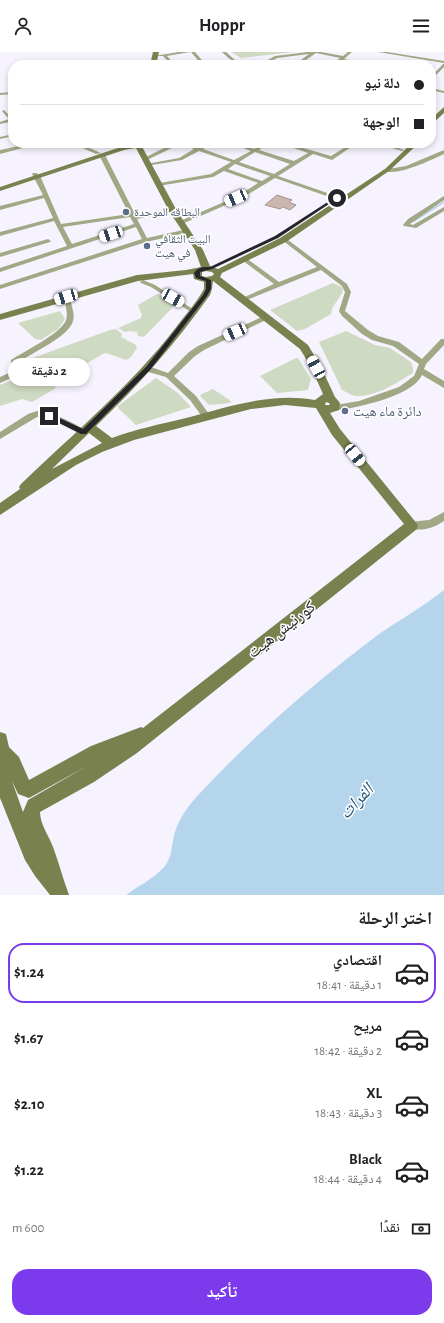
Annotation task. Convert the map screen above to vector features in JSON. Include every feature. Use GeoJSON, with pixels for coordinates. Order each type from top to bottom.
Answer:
{"type":"FeatureCollection","features":[{"type":"Feature","properties":{"kind":"main road"},"geometry":{"type":"LineString","coordinates":[[436,117],[444,109]]}},
{"type":"Feature","properties":{"kind":"main road"},"geometry":{"type":"LineString","coordinates":[[436,125],[444,117]]}},
{"type":"Feature","properties":{"kind":"main road"},"geometry":{"type":"LineString","coordinates":[[0,189],[116,148]]}},
{"type":"Feature","properties":{"kind":"main road"},"geometry":{"type":"LineString","coordinates":[[100,154],[123,148]]}},
{"type":"Feature","properties":{"kind":"main road"},"geometry":{"type":"LineString","coordinates":[[3,508],[148,369],[207,292],[208,274],[199,250],[182,222],[173,211],[139,148]]}},
{"type":"Feature","properties":{"kind":"main road"},"geometry":{"type":"LineString","coordinates":[[0,322],[143,282],[208,274],[244,259],[284,239],[370,177],[404,148]]}},
{"type":"Feature","properties":{"kind":"main road"},"geometry":{"type":"LineString","coordinates":[[0,317],[137,278],[208,274],[276,237],[370,177],[385,170],[410,148]]}},
{"type":"Feature","properties":{"kind":"main road"},"geometry":{"type":"LineString","coordinates":[[0,184],[36,176]]}},
{"type":"Feature","properties":{"kind":"main road"},"geometry":{"type":"LineString","coordinates":[[208,274],[304,347],[318,373],[336,432],[412,525]]}},
{"type":"Feature","properties":{"kind":"main road"},"geometry":{"type":"LineString","coordinates":[[3,508],[73,462],[110,443],[134,435],[245,407],[283,401],[326,403]]}},
{"type":"Feature","properties":{"kind":"main road"},"geometry":{"type":"LineString","coordinates":[[86,430],[110,443]]}},
{"type":"Feature","properties":{"kind":"main road"},"geometry":{"type":"LineString","coordinates":[[60,452],[73,462]]}},
{"type":"Feature","properties":{"kind":"main road","name":"كورنيش هيت"},"geometry":{"type":"LineString","coordinates":[[57,890],[44,847],[32,820],[32,809],[37,804],[110,762],[151,732],[412,525]]}},
{"type":"Feature","properties":{"kind":"main road","name":"كورنيش هيت"},"geometry":{"type":"LineString","coordinates":[[1,748],[13,763],[24,788],[29,789],[97,752],[151,732]]}},
{"type":"Feature","properties":{"kind":"main road"},"geometry":{"type":"LineString","coordinates":[[1,748],[3,775],[9,800],[32,856],[57,890]]}},
{"type":"Feature","properties":{"kind":"street"},"geometry":{"type":"LineString","coordinates":[[156,54],[164,55],[188,52]]}},
{"type":"Feature","properties":{"kind":"street"},"geometry":{"type":"LineString","coordinates":[[193,52],[200,60]]}},
{"type":"Feature","properties":{"kind":"street"},"geometry":{"type":"LineString","coordinates":[[224,52],[233,60]]}},
{"type":"Feature","properties":{"kind":"street"},"geometry":{"type":"LineString","coordinates":[[304,60],[316,52]]}},
{"type":"Feature","properties":{"kind":"street"},"geometry":{"type":"LineString","coordinates":[[270,60],[276,56],[316,52],[352,60]]}},
{"type":"Feature","properties":{"kind":"street"},"geometry":{"type":"LineString","coordinates":[[338,52],[349,53]]}},
{"type":"Feature","properties":{"kind":"street"},"geometry":{"type":"LineString","coordinates":[[412,59],[417,52]]}},
{"type":"Feature","properties":{"kind":"street"},"geometry":{"type":"LineString","coordinates":[[339,60],[349,53]]}},
{"type":"Feature","properties":{"kind":"street"},"geometry":{"type":"LineString","coordinates":[[381,54],[423,60]]}},
{"type":"Feature","properties":{"kind":"street"},"geometry":{"type":"LineString","coordinates":[[164,55],[168,60]]}},
{"type":"Feature","properties":{"kind":"street"},"geometry":{"type":"LineString","coordinates":[[436,72],[444,65]]}},
{"type":"Feature","properties":{"kind":"street"},"geometry":{"type":"LineString","coordinates":[[0,152],[16,148]]}},
{"type":"Feature","properties":{"kind":"street"},"geometry":{"type":"LineString","coordinates":[[86,148],[100,154],[145,240]]}},
{"type":"Feature","properties":{"kind":"street"},"geometry":{"type":"LineString","coordinates":[[146,162],[170,148]]}},
{"type":"Feature","properties":{"kind":"street"},"geometry":{"type":"LineString","coordinates":[[195,148],[337,198]]}},
{"type":"Feature","properties":{"kind":"street"},"geometry":{"type":"LineString","coordinates":[[248,148],[294,163]]}},
{"type":"Feature","properties":{"kind":"street"},"geometry":{"type":"LineString","coordinates":[[160,185],[213,175],[258,148]]}},
{"type":"Feature","properties":{"kind":"street"},"geometry":{"type":"LineString","coordinates":[[297,148],[332,158],[347,148]]}},
{"type":"Feature","properties":{"kind":"street"},"geometry":{"type":"LineString","coordinates":[[395,148],[402,150]]}},
{"type":"Feature","properties":{"kind":"street"},"geometry":{"type":"LineString","coordinates":[[146,162],[180,159],[198,149]]}},
{"type":"Feature","properties":{"kind":"street"},"geometry":{"type":"LineString","coordinates":[[385,170],[397,170],[444,152]]}},
{"type":"Feature","properties":{"kind":"street"},"geometry":{"type":"LineString","coordinates":[[182,222],[240,197],[311,153]]}},
{"type":"Feature","properties":{"kind":"street"},"geometry":{"type":"LineString","coordinates":[[224,169],[262,183]]}},
{"type":"Feature","properties":{"kind":"street"},"geometry":{"type":"LineString","coordinates":[[36,176],[59,226],[71,247]]}},
{"type":"Feature","properties":{"kind":"street"},"geometry":{"type":"LineString","coordinates":[[0,208],[46,196]]}},
{"type":"Feature","properties":{"kind":"street"},"geometry":{"type":"LineString","coordinates":[[444,198],[410,220],[406,225],[414,227],[444,209]]}},
{"type":"Feature","properties":{"kind":"street"},"geometry":{"type":"LineString","coordinates":[[59,226],[173,211]]}},
{"type":"Feature","properties":{"kind":"street"},"geometry":{"type":"LineString","coordinates":[[0,234],[56,219]]}},
{"type":"Feature","properties":{"kind":"street"},"geometry":{"type":"LineString","coordinates":[[0,270],[138,225]]}},
{"type":"Feature","properties":{"kind":"street"},"geometry":{"type":"LineString","coordinates":[[0,287],[145,240],[188,231]]}},
{"type":"Feature","properties":{"kind":"street"},"geometry":{"type":"LineString","coordinates":[[284,239],[345,285],[348,292],[342,308],[344,314],[364,332],[374,338],[396,344],[444,385]]}},
{"type":"Feature","properties":{"kind":"street"},"geometry":{"type":"LineString","coordinates":[[0,255],[48,241]]}},
{"type":"Feature","properties":{"kind":"street"},"geometry":{"type":"LineString","coordinates":[[244,259],[278,285]]}},
{"type":"Feature","properties":{"kind":"street"},"geometry":{"type":"LineString","coordinates":[[242,300],[322,267]]}},
{"type":"Feature","properties":{"kind":"street"},"geometry":{"type":"LineString","coordinates":[[143,282],[153,286],[193,310]]}},
{"type":"Feature","properties":{"kind":"street"},"geometry":{"type":"LineString","coordinates":[[0,380],[15,373],[14,362],[68,324],[70,318],[68,302]]}},
{"type":"Feature","properties":{"kind":"street"},"geometry":{"type":"LineString","coordinates":[[170,376],[176,368],[192,354],[266,318]]}},
{"type":"Feature","properties":{"kind":"street"},"geometry":{"type":"LineString","coordinates":[[326,403],[360,404],[402,388],[417,377],[422,367],[444,341]]}},
{"type":"Feature","properties":{"kind":"street"},"geometry":{"type":"LineString","coordinates":[[148,369],[170,376],[170,378],[193,398],[206,416]]}},
{"type":"Feature","properties":{"kind":"street"},"geometry":{"type":"LineString","coordinates":[[0,436],[32,416],[39,414],[46,414],[86,430]]}},
{"type":"Feature","properties":{"kind":"street"},"geometry":{"type":"LineString","coordinates":[[412,525],[418,526],[432,524],[444,516]]}},
{"type":"Feature","properties":{"kind":"green space"},"geometry":{"type":"Polygon","coordinates":[[[231,52],[295,52],[241,58],[231,52]]]}},
{"type":"Feature","properties":{"kind":"green space"},"geometry":{"type":"Polygon","coordinates":[[[333,283],[342,287],[343,290],[333,307],[331,314],[305,329],[297,331],[270,310],[333,283]]]}},
{"type":"Feature","properties":{"kind":"green space"},"geometry":{"type":"Polygon","coordinates":[[[157,294],[175,305],[144,337],[138,336],[137,332],[125,332],[118,328],[141,318],[142,315],[138,305],[157,294]]]}},
{"type":"Feature","properties":{"kind":"green space"},"geometry":{"type":"Polygon","coordinates":[[[60,311],[65,319],[58,329],[41,340],[35,339],[18,323],[60,311]]]}},
{"type":"Feature","properties":{"kind":"green space"},"geometry":{"type":"Polygon","coordinates":[[[116,329],[122,334],[121,337],[136,345],[137,348],[130,358],[126,360],[106,353],[103,354],[53,383],[56,388],[32,402],[22,399],[0,406],[0,385],[22,376],[18,370],[19,365],[30,359],[116,329]]]}},
{"type":"Feature","properties":{"kind":"green space"},"geometry":{"type":"Polygon","coordinates":[[[346,331],[375,345],[390,348],[411,362],[413,373],[388,388],[367,395],[356,396],[342,390],[319,342],[346,331]]]}},
{"type":"Feature","properties":{"kind":"green space"},"geometry":{"type":"Polygon","coordinates":[[[298,358],[311,379],[308,390],[277,393],[260,376],[298,358]]]}},
{"type":"Feature","properties":{"kind":"green space"},"geometry":{"type":"Polygon","coordinates":[[[156,378],[178,393],[191,407],[136,425],[118,408],[118,406],[156,378]]]}},
{"type":"Feature","properties":{"kind":"green space"},"geometry":{"type":"Polygon","coordinates":[[[213,389],[231,401],[230,403],[209,405],[200,395],[213,389]]]}},
{"type":"Feature","properties":{"kind":"water","name":"الفرات"},"geometry":{"type":"Polygon","coordinates":[[[444,590],[444,895],[126,895],[151,878],[165,866],[171,853],[174,834],[184,813],[199,794],[244,748],[310,689],[356,652],[379,634],[444,590]]]}},
{"type":"Feature","properties":{"kind":"building"},"geometry":{"type":"Polygon","coordinates":[[[277,195],[292,200],[289,202],[296,205],[290,210],[283,207],[280,209],[265,205],[277,195]]]}},
{"type":"Feature","properties":{"kind":"waterway"},"geometry":{"type":"LineString","coordinates":[[414,221],[444,202]]}},
{"type":"Feature","properties":{"kind":"place","name":"البطاقه الموحدة"},"geometry":{"type":"Point","coordinates":[126,212]}},
{"type":"Feature","properties":{"kind":"place","name":"البيت الثقافي في هيت"},"geometry":{"type":"Point","coordinates":[147,246]}},
{"type":"Feature","properties":{"kind":"place","name":"دائرة ماء هيت"},"geometry":{"type":"Point","coordinates":[345,411]}},
{"type":"Feature","properties":{"kind":"route"},"geometry":{"type":"LineString","coordinates":[[49,416],[83,432],[148,369],[205,295],[209,286],[209,280],[202,280],[197,277],[196,273],[198,271],[203,268],[210,268],[276,237],[337,198]]}}]}
